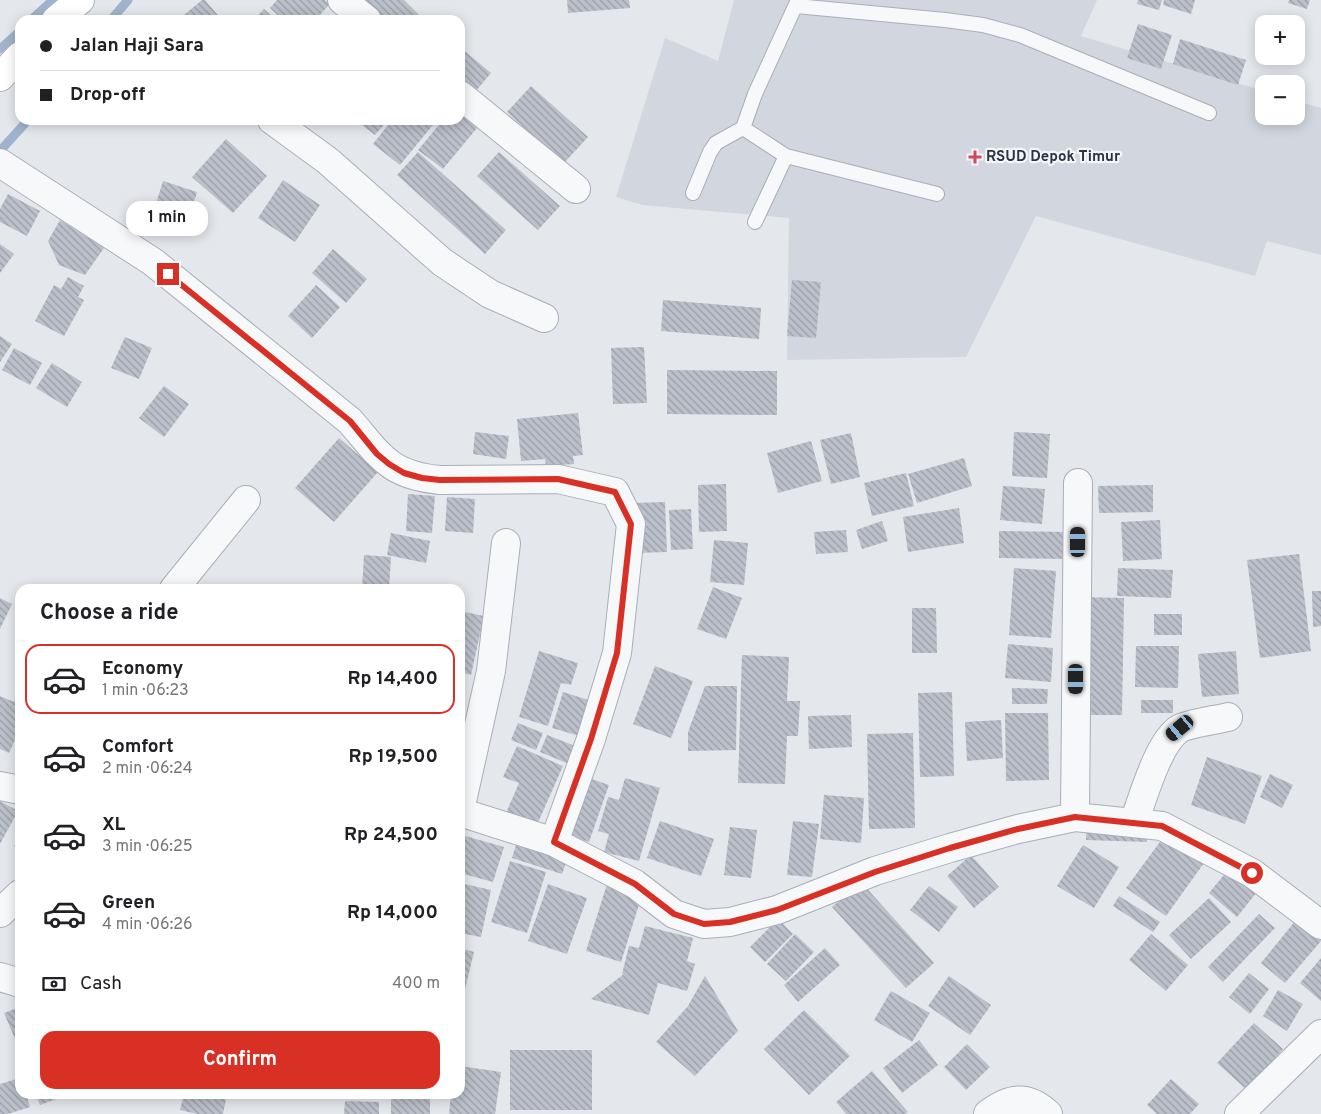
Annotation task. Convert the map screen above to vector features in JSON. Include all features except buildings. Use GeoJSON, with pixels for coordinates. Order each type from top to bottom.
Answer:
{"type":"FeatureCollection","features":[{"type":"Feature","properties":{"kind":"main road"},"geometry":{"type":"LineString","coordinates":[[62,15],[80,0]]}},
{"type":"Feature","properties":{"kind":"main road"},"geometry":{"type":"LineString","coordinates":[[0,77],[15,61]]}},
{"type":"Feature","properties":{"kind":"street"},"geometry":{"type":"LineString","coordinates":[[342,0],[361,15]]}},
{"type":"Feature","properties":{"kind":"street"},"geometry":{"type":"LineString","coordinates":[[465,99],[576,189]]}},
{"type":"Feature","properties":{"kind":"street"},"geometry":{"type":"LineString","coordinates":[[279,125],[328,161],[442,262],[490,294],[544,318]]}},
{"type":"Feature","properties":{"kind":"street"},"geometry":{"type":"LineString","coordinates":[[2,164],[153,262],[350,421],[377,454],[404,473],[440,480],[558,479],[615,492],[631,524],[617,653],[591,739],[554,842]]}},
{"type":"Feature","properties":{"kind":"street"},"geometry":{"type":"LineString","coordinates":[[1075,817],[1078,483]]}},
{"type":"Feature","properties":{"kind":"street"},"geometry":{"type":"LineString","coordinates":[[178,584],[246,500]]}},
{"type":"Feature","properties":{"kind":"street"},"geometry":{"type":"LineString","coordinates":[[465,788],[491,671],[506,543]]}},
{"type":"Feature","properties":{"kind":"street"},"geometry":{"type":"LineString","coordinates":[[1134,822],[1156,762],[1171,736],[1180,728],[1228,717]]}},
{"type":"Feature","properties":{"kind":"street"},"geometry":{"type":"LineString","coordinates":[[0,786],[15,789]]}},
{"type":"Feature","properties":{"kind":"street"},"geometry":{"type":"LineString","coordinates":[[465,813],[554,842],[635,884],[674,914],[704,924],[730,922],[777,910],[875,872],[950,848],[1018,829],[1075,817],[1162,826],[1252,873],[1321,925]]}},
{"type":"Feature","properties":{"kind":"street"},"geometry":{"type":"LineString","coordinates":[[0,913],[15,899]]}},
{"type":"Feature","properties":{"kind":"street"},"geometry":{"type":"LineString","coordinates":[[0,977],[15,982]]}},
{"type":"Feature","properties":{"kind":"street"},"geometry":{"type":"LineString","coordinates":[[1239,1114],[1321,1034]]}},
{"type":"Feature","properties":{"kind":"street"},"geometry":{"type":"LineString","coordinates":[[988,1114],[999,1106],[1014,1100],[1027,1102],[1048,1114]]}},
{"type":"Feature","properties":{"kind":"lane"},"geometry":{"type":"LineString","coordinates":[[693,193],[710,152],[716,143],[743,128],[755,94],[797,3],[945,20],[983,26],[1020,35],[1209,112]]}},
{"type":"Feature","properties":{"kind":"lane"},"geometry":{"type":"LineString","coordinates":[[743,128],[786,156],[937,194]]}},
{"type":"Feature","properties":{"kind":"lane"},"geometry":{"type":"LineString","coordinates":[[755,222],[786,156]]}},
{"type":"Feature","properties":{"kind":"shaded area","name":"RSUD Depok Timur"},"geometry":{"type":"Polygon","coordinates":[[[734,0],[1097,0],[1081,36],[1255,88],[1255,125],[1305,125],[1305,104],[1321,108],[1321,255],[1267,241],[1255,276],[1036,216],[966,357],[787,360],[789,218],[642,205],[616,197],[665,38],[718,61],[734,0]]]}},
{"type":"Feature","properties":{"kind":"waterway"},"geometry":{"type":"LineString","coordinates":[[36,15],[53,0]]}},
{"type":"Feature","properties":{"kind":"waterway"},"geometry":{"type":"LineString","coordinates":[[115,15],[128,0]]}},
{"type":"Feature","properties":{"kind":"waterway"},"geometry":{"type":"LineString","coordinates":[[0,49],[15,36]]}},
{"type":"Feature","properties":{"kind":"waterway"},"geometry":{"type":"LineString","coordinates":[[0,151],[23,125]]}},
{"type":"Feature","properties":{"kind":"place","name":"RSUD Depok Timur"},"geometry":{"type":"Point","coordinates":[975,157]}},
{"type":"Feature","properties":{"kind":"route"},"geometry":{"type":"LineString","coordinates":[[168,274],[350,421],[377,454],[404,473],[440,480],[558,479],[615,492],[631,524],[617,653],[591,739],[554,842],[635,884],[674,914],[704,924],[730,922],[777,910],[875,872],[950,848],[1018,829],[1075,817],[1162,826],[1252,873]]}}]}
